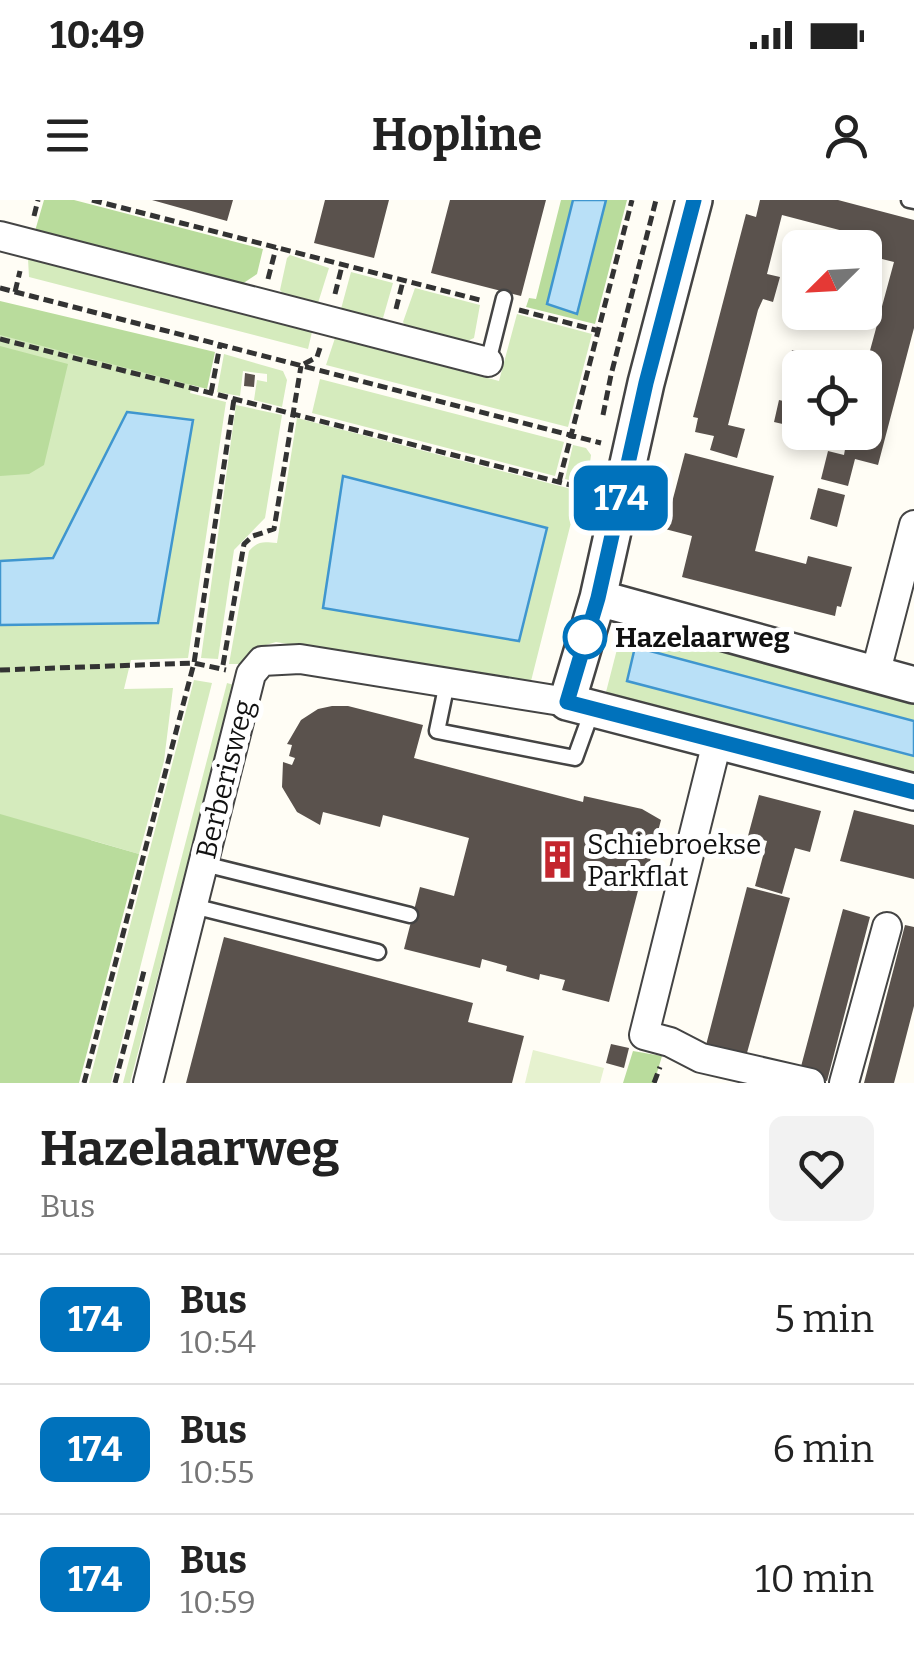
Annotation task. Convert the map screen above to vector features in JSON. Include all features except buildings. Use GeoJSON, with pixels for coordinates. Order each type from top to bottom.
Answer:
{"type":"FeatureCollection","features":[{"type":"Feature","properties":{"kind":"street"},"geometry":{"type":"LineString","coordinates":[[694,200],[646,383],[598,598],[580,706],[914,792]]}},
{"type":"Feature","properties":{"kind":"street"},"geometry":{"type":"LineString","coordinates":[[0,236],[488,362]]}},
{"type":"Feature","properties":{"kind":"street"},"geometry":{"type":"LineString","coordinates":[[875,675],[914,525]]}},
{"type":"Feature","properties":{"kind":"street"},"geometry":{"type":"LineString","coordinates":[[598,598],[914,685]]}},
{"type":"Feature","properties":{"kind":"street","name":"Berberisweg"},"geometry":{"type":"LineString","coordinates":[[148,1083],[252,674],[262,661],[300,659],[580,706]]}},
{"type":"Feature","properties":{"kind":"street"},"geometry":{"type":"LineString","coordinates":[[717,742],[644,1035],[670,1042],[701,1058],[810,1083]]}},
{"type":"Feature","properties":{"kind":"street"},"geometry":{"type":"LineString","coordinates":[[844,1083],[886,926]]}},
{"type":"Feature","properties":{"kind":"lane"},"geometry":{"type":"LineString","coordinates":[[488,362],[503,302]]}},
{"type":"Feature","properties":{"kind":"lane"},"geometry":{"type":"LineString","coordinates":[[447,684],[437,730],[575,758],[580,706]]}},
{"type":"Feature","properties":{"kind":"lane"},"geometry":{"type":"LineString","coordinates":[[204,864],[410,915]]}},
{"type":"Feature","properties":{"kind":"lane"},"geometry":{"type":"LineString","coordinates":[[193,906],[378,952]]}},
{"type":"Feature","properties":{"kind":"path"},"geometry":{"type":"LineString","coordinates":[[92,200],[503,302],[598,330]]}},
{"type":"Feature","properties":{"kind":"path"},"geometry":{"type":"LineString","coordinates":[[558,482],[632,200]]}},
{"type":"Feature","properties":{"kind":"path"},"geometry":{"type":"LineString","coordinates":[[0,288],[601,443]]}},
{"type":"Feature","properties":{"kind":"path"},"geometry":{"type":"LineString","coordinates":[[0,339],[593,491]]}},
{"type":"Feature","properties":{"kind":"path"},"geometry":{"type":"LineString","coordinates":[[210,393],[220,346]]}},
{"type":"Feature","properties":{"kind":"path"},"geometry":{"type":"LineString","coordinates":[[0,670],[194,663],[222,670],[244,544],[252,536],[274,529],[302,366]]}},
{"type":"Feature","properties":{"kind":"path"},"geometry":{"type":"LineString","coordinates":[[84,1083],[194,663],[234,399]]}},
{"type":"Feature","properties":{"kind":"green space"},"geometry":{"type":"Polygon","coordinates":[[[44,200],[74,200],[263,249],[257,274],[242,284],[35,231],[44,200]]]}},
{"type":"Feature","properties":{"kind":"green space"},"geometry":{"type":"Polygon","coordinates":[[[561,200],[573,200],[547,303],[576,314],[606,200],[627,200],[595,324],[526,307],[529,298],[536,299],[561,200]]]}},
{"type":"Feature","properties":{"kind":"green space"},"geometry":{"type":"Polygon","coordinates":[[[290,255],[329,268],[318,303],[284,295],[280,290],[290,255]]]}},
{"type":"Feature","properties":{"kind":"green space"},"geometry":{"type":"Polygon","coordinates":[[[28,259],[312,332],[308,349],[29,277],[28,259]]]}},
{"type":"Feature","properties":{"kind":"green space"},"geometry":{"type":"Polygon","coordinates":[[[351,272],[393,283],[383,318],[341,309],[351,272]]]}},
{"type":"Feature","properties":{"kind":"green space"},"geometry":{"type":"Polygon","coordinates":[[[415,288],[480,305],[474,338],[465,342],[406,326],[403,322],[415,288]]]}},
{"type":"Feature","properties":{"kind":"green space"},"geometry":{"type":"Polygon","coordinates":[[[0,301],[215,352],[207,389],[0,335],[0,301]]]}},
{"type":"Feature","properties":{"kind":"green space"},"geometry":{"type":"Polygon","coordinates":[[[0,303],[199,355],[190,393],[226,402],[188,658],[131,660],[124,689],[173,688],[164,761],[139,854],[91,840],[37,1083],[0,1083],[0,303]],[[192,420],[139,623],[158,623],[192,420]]]}},
{"type":"Feature","properties":{"kind":"green space"},"geometry":{"type":"Polygon","coordinates":[[[517,314],[592,334],[568,427],[326,365],[335,338],[499,381],[517,314]]]}},
{"type":"Feature","properties":{"kind":"green space"},"geometry":{"type":"Polygon","coordinates":[[[0,346],[68,364],[44,465],[29,474],[0,476],[0,346]]]}},
{"type":"Feature","properties":{"kind":"green space"},"geometry":{"type":"Polygon","coordinates":[[[224,354],[283,371],[287,380],[282,407],[254,400],[257,380],[267,382],[267,374],[243,371],[240,396],[217,392],[224,354]]]}},
{"type":"Feature","properties":{"kind":"green space"},"geometry":{"type":"Polygon","coordinates":[[[320,379],[564,442],[555,476],[312,413],[320,379]]]}},
{"type":"Feature","properties":{"kind":"green space"},"geometry":{"type":"Polygon","coordinates":[[[236,405],[282,415],[265,518],[234,550],[218,659],[201,658],[236,405]]]}},
{"type":"Feature","properties":{"kind":"green space"},"geometry":{"type":"Polygon","coordinates":[[[297,418],[579,491],[530,685],[276,642],[256,648],[243,664],[229,664],[249,551],[259,543],[277,543],[297,418]]]}},
{"type":"Feature","properties":{"kind":"green space"},"geometry":{"type":"Polygon","coordinates":[[[573,445],[586,448],[591,455],[587,485],[565,479],[573,445]]]}},
{"type":"Feature","properties":{"kind":"green space"},"geometry":{"type":"Polygon","coordinates":[[[624,622],[914,699],[914,721],[635,648],[627,681],[914,756],[914,782],[605,696],[624,622]]]}},
{"type":"Feature","properties":{"kind":"green space"},"geometry":{"type":"Polygon","coordinates":[[[194,680],[212,683],[111,1083],[89,1083],[194,680]]]}},
{"type":"Feature","properties":{"kind":"green space"},"geometry":{"type":"Polygon","coordinates":[[[227,683],[234,685],[130,1083],[123,1083],[227,683]]]}},
{"type":"Feature","properties":{"kind":"green space"},"geometry":{"type":"Polygon","coordinates":[[[0,814],[139,854],[79,1083],[0,1083],[0,814]]]}},
{"type":"Feature","properties":{"kind":"green space"},"geometry":{"type":"Polygon","coordinates":[[[533,1050],[604,1068],[600,1083],[525,1083],[533,1050]]]}},
{"type":"Feature","properties":{"kind":"green space"},"geometry":{"type":"Polygon","coordinates":[[[633,1051],[662,1056],[654,1083],[623,1083],[633,1051]]]}},
{"type":"Feature","properties":{"kind":"water"},"geometry":{"type":"Polygon","coordinates":[[[573,200],[606,200],[577,314],[547,304],[573,200]]]}},
{"type":"Feature","properties":{"kind":"water"},"geometry":{"type":"Polygon","coordinates":[[[127,412],[193,420],[158,623],[0,625],[0,561],[53,558],[127,412]]]}},
{"type":"Feature","properties":{"kind":"water"},"geometry":{"type":"Polygon","coordinates":[[[343,476],[547,528],[519,641],[323,608],[343,476]]]}},
{"type":"Feature","properties":{"kind":"water"},"geometry":{"type":"Polygon","coordinates":[[[635,647],[914,721],[914,756],[627,681],[635,647]]]}},
{"type":"Feature","properties":{"kind":"bus line","name":"174"},"geometry":{"type":"LineString","coordinates":[[694,200],[646,383],[598,598],[567,702],[914,792]]}},
{"type":"Feature","properties":{"kind":"place","name":"Hazelaarweg"},"geometry":{"type":"Point","coordinates":[585,637]}},
{"type":"Feature","properties":{"kind":"place","name":"Schiebroekse Parkflat"},"geometry":{"type":"Point","coordinates":[557,860]}}]}
